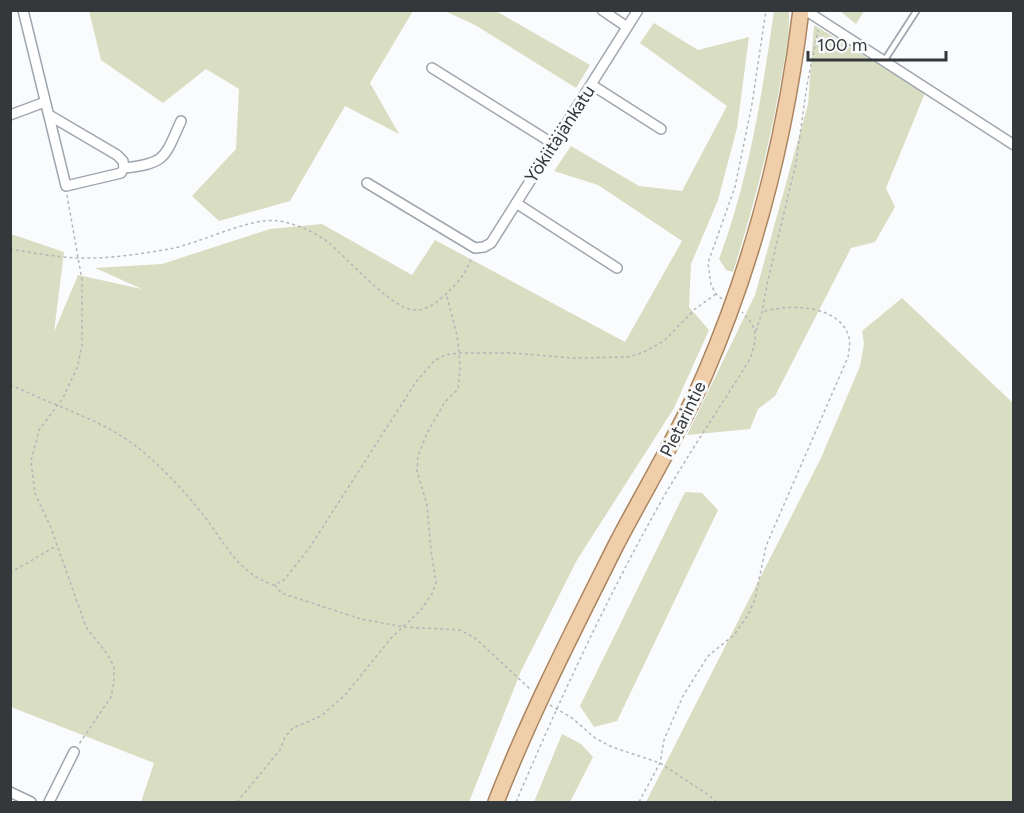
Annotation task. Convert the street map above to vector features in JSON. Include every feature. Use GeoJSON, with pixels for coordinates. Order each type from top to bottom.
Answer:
{"type":"FeatureCollection","features":[{"type":"Feature","properties":{"kind":"main road","name":"Pietarintie"},"geometry":{"type":"LineString","coordinates":[[496,802],[540,700],[616,546],[683,420],[727,320],[774,167],[788,103],[803,10]]}},
{"type":"Feature","properties":{"kind":"street"},"geometry":{"type":"LineString","coordinates":[[23,10],[66,186],[121,173],[124,168],[123,161],[117,155],[49,115]]}},
{"type":"Feature","properties":{"kind":"street"},"geometry":{"type":"LineString","coordinates":[[602,10],[627,27]]}},
{"type":"Feature","properties":{"kind":"street","name":"Yökiitäjänkatu"},"geometry":{"type":"LineString","coordinates":[[475,248],[491,243],[638,10]]}},
{"type":"Feature","properties":{"kind":"street"},"geometry":{"type":"LineString","coordinates":[[803,10],[1014,145]]}},
{"type":"Feature","properties":{"kind":"street"},"geometry":{"type":"LineString","coordinates":[[432,68],[552,143]]}},
{"type":"Feature","properties":{"kind":"street"},"geometry":{"type":"LineString","coordinates":[[592,85],[661,129]]}},
{"type":"Feature","properties":{"kind":"street"},"geometry":{"type":"LineString","coordinates":[[10,115],[45,102]]}},
{"type":"Feature","properties":{"kind":"street"},"geometry":{"type":"LineString","coordinates":[[124,168],[150,165],[159,160],[166,153],[181,121]]}},
{"type":"Feature","properties":{"kind":"street"},"geometry":{"type":"LineString","coordinates":[[367,183],[475,248]]}},
{"type":"Feature","properties":{"kind":"street"},"geometry":{"type":"LineString","coordinates":[[516,203],[617,268]]}},
{"type":"Feature","properties":{"kind":"street"},"geometry":{"type":"LineString","coordinates":[[49,802],[74,752]]}},
{"type":"Feature","properties":{"kind":"street"},"geometry":{"type":"LineString","coordinates":[[10,792],[31,802]]}},
{"type":"Feature","properties":{"kind":"lane"},"geometry":{"type":"LineString","coordinates":[[884,62],[917,10]]}},
{"type":"Feature","properties":{"kind":"path"},"geometry":{"type":"LineString","coordinates":[[724,302],[716,294],[708,263],[735,188],[752,104],[766,10]]}},
{"type":"Feature","properties":{"kind":"path"},"geometry":{"type":"LineString","coordinates":[[516,802],[556,708],[605,605],[704,429],[750,359],[796,163],[807,85],[820,20]]}},
{"type":"Feature","properties":{"kind":"path"},"geometry":{"type":"LineString","coordinates":[[66,186],[82,280],[82,346],[77,368],[57,405],[39,430],[31,461],[35,493],[57,545],[86,627],[108,655],[114,667],[111,697],[74,752]]}},
{"type":"Feature","properties":{"kind":"path"},"geometry":{"type":"LineString","coordinates":[[10,249],[79,258],[125,255],[172,249],[260,221],[277,220],[315,234],[328,242],[391,300],[403,308],[415,310],[427,308],[446,294],[463,275],[475,248]]}},
{"type":"Feature","properties":{"kind":"path"},"geometry":{"type":"LineString","coordinates":[[237,802],[280,750],[285,737],[293,728],[321,716],[345,695],[392,637],[420,611],[432,594],[436,583],[427,505],[417,471],[418,456],[427,433],[445,402],[458,389],[460,369],[457,335],[446,294]]}},
{"type":"Feature","properties":{"kind":"path"},"geometry":{"type":"LineString","coordinates":[[274,585],[284,580],[310,547],[423,372],[434,361],[445,354],[459,352],[514,353],[573,358],[629,357],[664,341],[695,309],[716,294]]}},
{"type":"Feature","properties":{"kind":"path"},"geometry":{"type":"LineString","coordinates":[[639,802],[660,763],[664,740],[683,696],[708,656],[734,634],[748,615],[755,599],[766,546],[849,357],[848,333],[838,321],[823,310],[787,309],[762,312]]}},
{"type":"Feature","properties":{"kind":"path"},"geometry":{"type":"LineString","coordinates":[[742,312],[752,322],[755,332]]}},
{"type":"Feature","properties":{"kind":"path"},"geometry":{"type":"LineString","coordinates":[[10,385],[97,421],[148,456],[205,517],[221,542],[245,569],[259,580],[274,585],[281,593],[361,618],[404,627],[460,630],[475,638],[540,700],[556,708],[595,738],[612,747],[660,763],[716,802]]}},
{"type":"Feature","properties":{"kind":"path"},"geometry":{"type":"LineString","coordinates":[[10,573],[57,545]]}},
{"type":"Feature","properties":{"kind":"green space"},"geometry":{"type":"Polygon","coordinates":[[[89,11],[413,11],[370,83],[399,134],[345,106],[290,201],[219,221],[192,196],[236,149],[239,89],[206,69],[163,103],[101,60],[89,11]]]}},
{"type":"Feature","properties":{"kind":"green space"},"geometry":{"type":"Polygon","coordinates":[[[445,11],[496,11],[590,65],[576,88],[475,25],[445,11]]]}},
{"type":"Feature","properties":{"kind":"green space"},"geometry":{"type":"Polygon","coordinates":[[[774,11],[789,11],[786,54],[766,152],[733,272],[726,270],[719,259],[739,198],[746,168],[774,11]]]}},
{"type":"Feature","properties":{"kind":"green space"},"geometry":{"type":"Polygon","coordinates":[[[840,11],[864,11],[856,24],[840,11]]]}},
{"type":"Feature","properties":{"kind":"green space"},"geometry":{"type":"Polygon","coordinates":[[[654,23],[698,50],[749,37],[737,128],[718,200],[691,264],[689,307],[709,330],[674,408],[577,560],[521,671],[469,802],[141,802],[154,763],[11,707],[11,234],[64,252],[54,332],[78,275],[142,289],[95,268],[162,264],[270,229],[322,224],[412,275],[435,240],[625,342],[682,241],[598,185],[554,171],[571,146],[639,186],[682,191],[727,106],[640,43],[654,23]]]}},
{"type":"Feature","properties":{"kind":"green space"},"geometry":{"type":"Polygon","coordinates":[[[814,25],[925,93],[886,188],[895,207],[875,242],[851,248],[775,396],[758,409],[750,429],[687,435],[755,295],[808,104],[814,25]]]}},
{"type":"Feature","properties":{"kind":"green space"},"geometry":{"type":"Polygon","coordinates":[[[902,298],[1013,403],[1013,802],[646,802],[821,458],[860,366],[864,344],[862,331],[902,298]]]}},
{"type":"Feature","properties":{"kind":"green space"},"geometry":{"type":"Polygon","coordinates":[[[685,492],[702,493],[718,510],[617,721],[594,727],[580,706],[685,492]]]}},
{"type":"Feature","properties":{"kind":"green space"},"geometry":{"type":"Polygon","coordinates":[[[562,734],[581,744],[593,757],[570,802],[534,802],[562,734]]]}}]}
